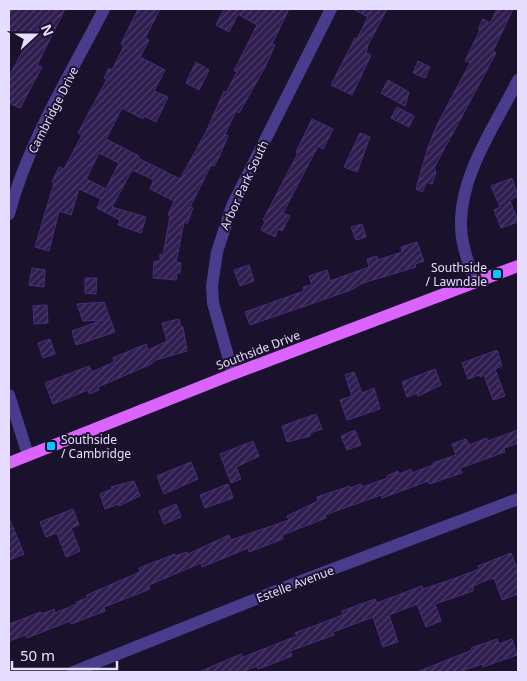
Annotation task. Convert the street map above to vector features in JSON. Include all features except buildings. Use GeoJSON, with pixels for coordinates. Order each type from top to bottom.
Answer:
{"type":"FeatureCollection","features":[{"type":"Feature","properties":{"kind":"main road","name":"Southside Drive"},"geometry":{"type":"LineString","coordinates":[[9,463],[233,374],[474,281],[518,266]]}},
{"type":"Feature","properties":{"kind":"street","name":"Cambridge Drive"},"geometry":{"type":"LineString","coordinates":[[9,214],[15,191],[34,144],[104,9]]}},
{"type":"Feature","properties":{"kind":"street","name":"Arbor Park South"},"geometry":{"type":"LineString","coordinates":[[233,374],[213,304],[212,286],[216,252],[232,206],[331,9]]}},
{"type":"Feature","properties":{"kind":"street"},"geometry":{"type":"LineString","coordinates":[[474,281],[462,238],[462,211],[465,194],[476,163],[518,80]]}},
{"type":"Feature","properties":{"kind":"street"},"geometry":{"type":"LineString","coordinates":[[9,395],[28,455]]}},
{"type":"Feature","properties":{"kind":"street","name":"Estelle Avenue"},"geometry":{"type":"LineString","coordinates":[[73,672],[311,577],[518,499]]}},
{"type":"Feature","properties":{"kind":"place","name":"Southside / Lawndale"},"geometry":{"type":"Point","coordinates":[497,274]}},
{"type":"Feature","properties":{"kind":"place","name":"Southside / Cambridge"},"geometry":{"type":"Point","coordinates":[51,446]}}]}
